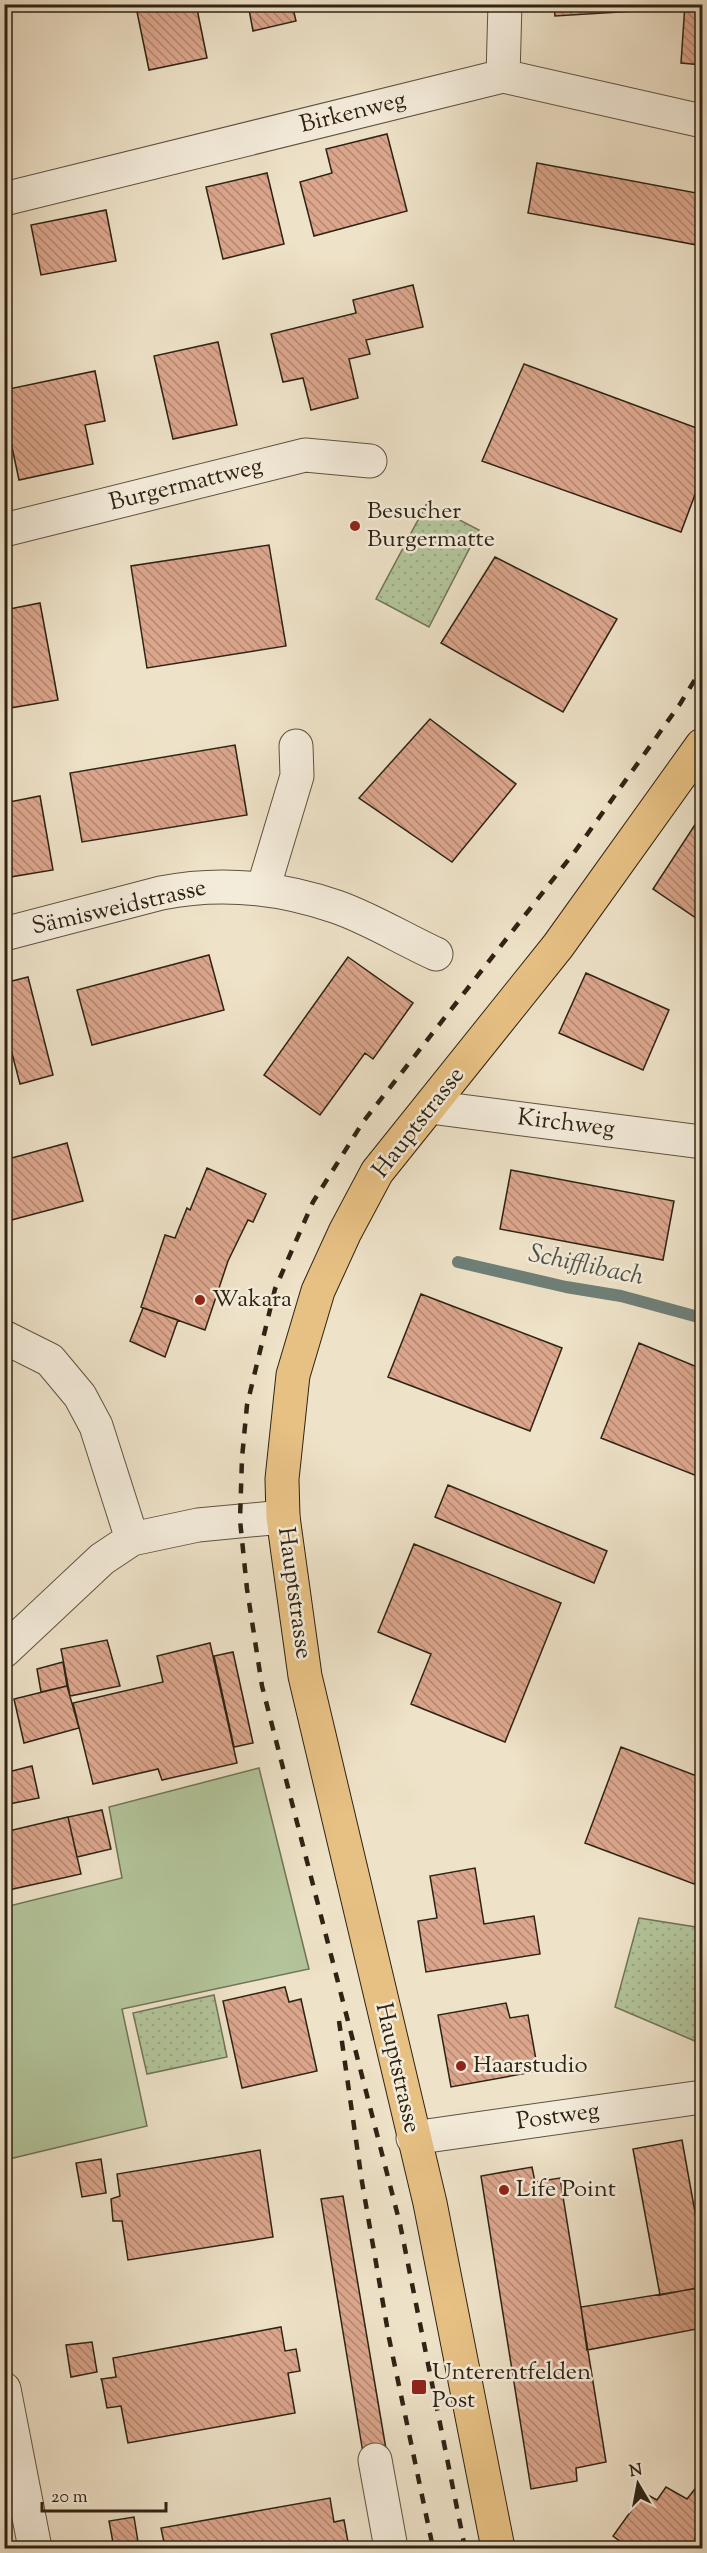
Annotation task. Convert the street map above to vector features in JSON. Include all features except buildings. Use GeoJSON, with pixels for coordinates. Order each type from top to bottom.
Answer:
{"type":"FeatureCollection","features":[{"type":"Feature","properties":{"kind":"main road","name":"Hauptstrasse"},"geometry":{"type":"LineString","coordinates":[[498,2548],[448,2290],[305,1676],[283,1517],[282,1479],[293,1376],[318,1291],[345,1232],[377,1172],[558,946],[702,745]]}},
{"type":"Feature","properties":{"kind":"street"},"geometry":{"type":"LineString","coordinates":[[503,76],[506,4]]}},
{"type":"Feature","properties":{"kind":"street","name":"Birkenweg"},"geometry":{"type":"LineString","coordinates":[[4,199],[503,76],[702,121]]}},
{"type":"Feature","properties":{"kind":"street","name":"Burgermattweg"},"geometry":{"type":"LineString","coordinates":[[4,530],[305,456],[370,462]]}},
{"type":"Feature","properties":{"kind":"street"},"geometry":{"type":"LineString","coordinates":[[263,889],[297,776],[296,746]]}},
{"type":"Feature","properties":{"kind":"street","name":"Sämisweidstrasse"},"geometry":{"type":"LineString","coordinates":[[4,934],[184,889],[226,886],[289,893],[339,908],[436,954]]}},
{"type":"Feature","properties":{"kind":"street","name":"Kirchweg"},"geometry":{"type":"LineString","coordinates":[[430,1107],[702,1142]]}},
{"type":"Feature","properties":{"kind":"street"},"geometry":{"type":"LineString","coordinates":[[4,1337],[50,1360],[80,1396],[96,1426],[132,1539]]}},
{"type":"Feature","properties":{"kind":"street"},"geometry":{"type":"LineString","coordinates":[[4,1650],[102,1559],[132,1539],[198,1525],[283,1517]]}},
{"type":"Feature","properties":{"kind":"street","name":"Postweg"},"geometry":{"type":"LineString","coordinates":[[413,2138],[702,2097]]}},
{"type":"Feature","properties":{"kind":"street"},"geometry":{"type":"LineString","coordinates":[[4,2389],[35,2548]]}},
{"type":"Feature","properties":{"kind":"street"},"geometry":{"type":"LineString","coordinates":[[375,2460],[391,2548]]}},
{"type":"Feature","properties":{"kind":"green space"},"geometry":{"type":"Polygon","coordinates":[[[427,503],[479,530],[429,627],[376,599],[427,503]]]}},
{"type":"Feature","properties":{"kind":"green space"},"geometry":{"type":"Polygon","coordinates":[[[259,1768],[309,1969],[122,2009],[147,2126],[5,2160],[5,1907],[122,1878],[109,1807],[259,1768]]]}},
{"type":"Feature","properties":{"kind":"green space"},"geometry":{"type":"Polygon","coordinates":[[[639,1918],[702,1928],[702,2044],[615,2007],[639,1918]]]}},
{"type":"Feature","properties":{"kind":"green space"},"geometry":{"type":"Polygon","coordinates":[[[214,1995],[227,2057],[147,2074],[133,2013],[214,1995]]]}},
{"type":"Feature","properties":{"kind":"waterway","name":"Schifflibach"},"geometry":{"type":"LineString","coordinates":[[458,1262],[566,1287],[621,1296],[702,1318]]}},
{"type":"Feature","properties":{"kind":"railway"},"geometry":{"type":"LineString","coordinates":[[465,2548],[400,2224],[262,1686],[247,1589],[240,1520],[247,1405],[275,1289],[313,1202],[363,1122],[576,850],[680,704],[702,668]]}},
{"type":"Feature","properties":{"kind":"railway"},"geometry":{"type":"LineString","coordinates":[[339,2021],[362,2182],[389,2338],[433,2548]]}},
{"type":"Feature","properties":{"kind":"place","name":"Besucher Burgermatte"},"geometry":{"type":"Point","coordinates":[355,526]}},
{"type":"Feature","properties":{"kind":"place","name":"Wakara"},"geometry":{"type":"Point","coordinates":[200,1300]}},
{"type":"Feature","properties":{"kind":"place","name":"Haarstudio"},"geometry":{"type":"Point","coordinates":[461,2066]}},
{"type":"Feature","properties":{"kind":"place","name":"Life Point"},"geometry":{"type":"Point","coordinates":[504,2190]}},
{"type":"Feature","properties":{"kind":"place","name":"Unterentfelden Post"},"geometry":{"type":"Point","coordinates":[419,2387]}}]}
